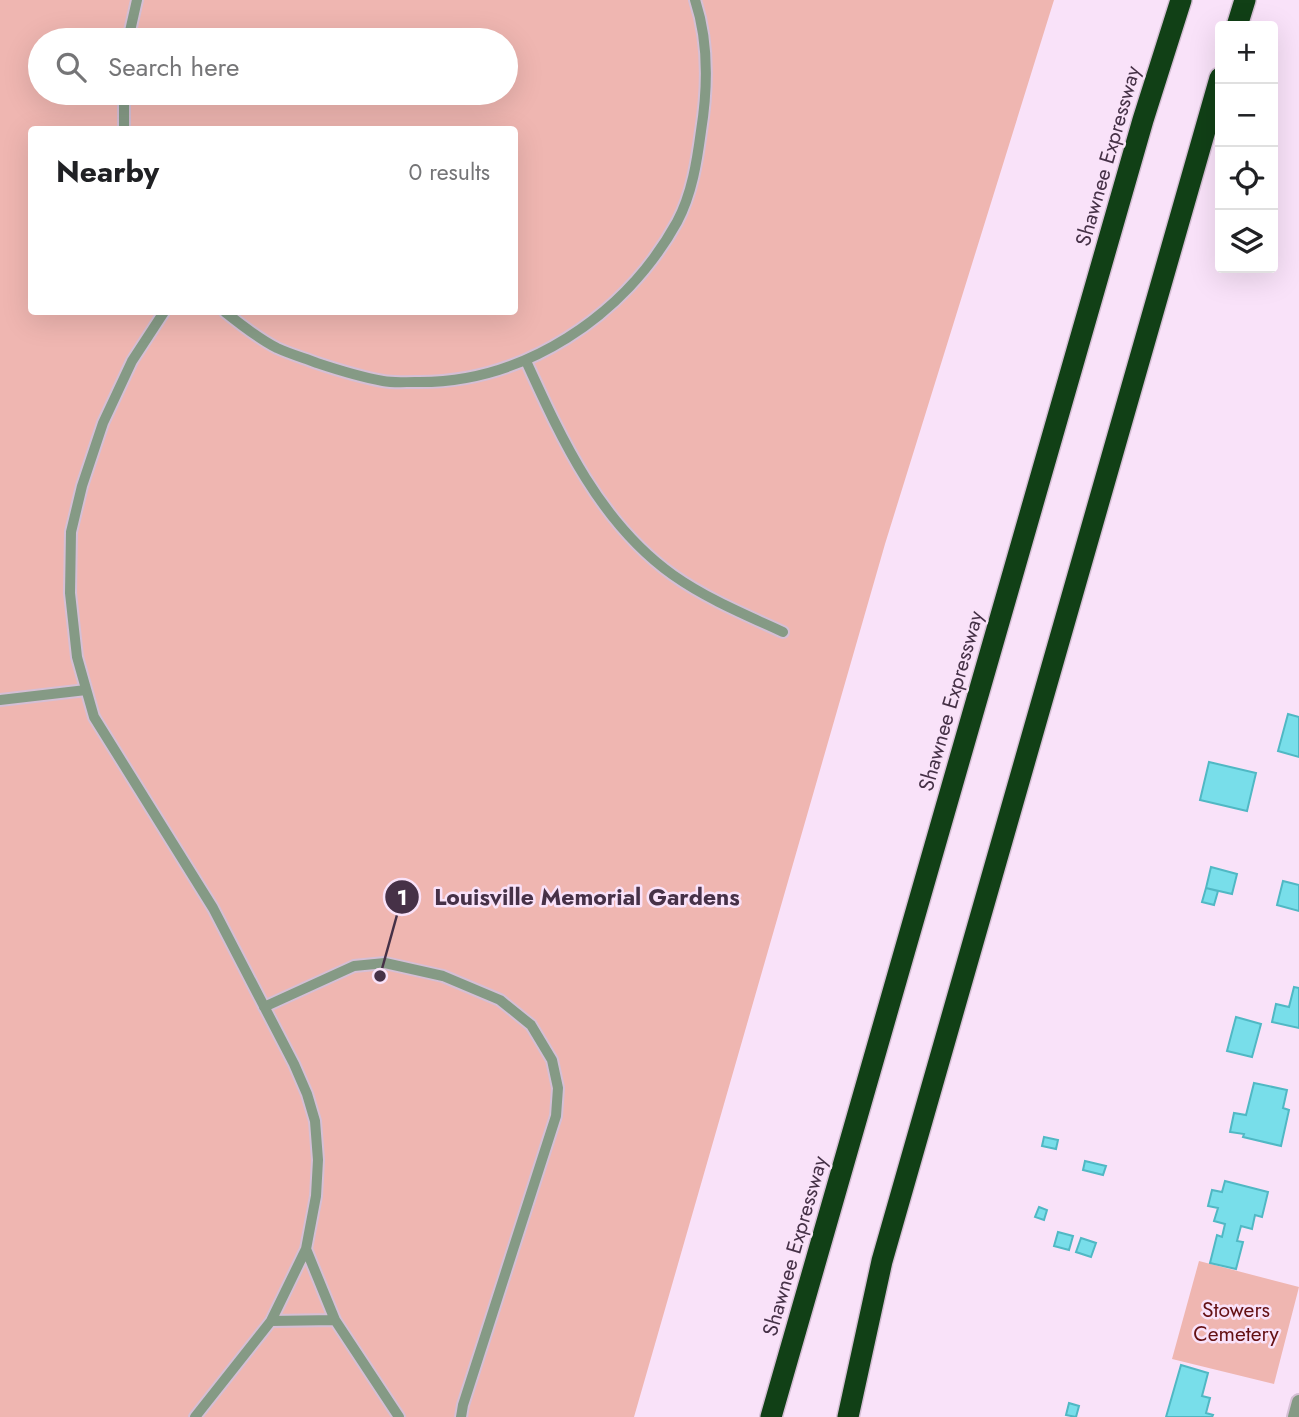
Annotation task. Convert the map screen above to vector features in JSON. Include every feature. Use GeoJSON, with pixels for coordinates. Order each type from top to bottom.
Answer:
{"type":"FeatureCollection","features":[{"type":"Feature","properties":{"kind":"highway","name":"Shawnee Expressway"},"geometry":{"type":"LineString","coordinates":[[771,1417],[1143,120],[1181,0]]}},
{"type":"Feature","properties":{"kind":"highway"},"geometry":{"type":"LineString","coordinates":[[1239,21],[1245,0]]}},
{"type":"Feature","properties":{"kind":"highway"},"geometry":{"type":"LineString","coordinates":[[848,1417],[882,1261],[1218,84]]}},
{"type":"Feature","properties":{"kind":"street"},"geometry":{"type":"LineString","coordinates":[[1295,1417],[1299,1402]]}},
{"type":"Feature","properties":{"kind":"lane"},"geometry":{"type":"LineString","coordinates":[[131,28],[137,0]]}},
{"type":"Feature","properties":{"kind":"lane"},"geometry":{"type":"LineString","coordinates":[[229,315],[276,348],[332,368],[385,382],[439,383],[484,374],[526,360],[565,341],[609,307],[652,262],[678,220],[695,172],[706,97],[704,26],[695,0]]}},
{"type":"Feature","properties":{"kind":"lane"},"geometry":{"type":"LineString","coordinates":[[124,105],[124,126]]}},
{"type":"Feature","properties":{"kind":"lane"},"geometry":{"type":"LineString","coordinates":[[162,315],[132,361],[103,422],[82,486],[71,532],[70,593],[77,657],[94,718],[213,908],[294,1064],[315,1121],[318,1160],[316,1196],[306,1249],[271,1321],[195,1417]]}},
{"type":"Feature","properties":{"kind":"lane"},"geometry":{"type":"LineString","coordinates":[[526,360],[562,440],[595,493],[629,537],[673,575],[722,604],[783,632]]}},
{"type":"Feature","properties":{"kind":"lane"},"geometry":{"type":"LineString","coordinates":[[0,700],[86,690]]}},
{"type":"Feature","properties":{"kind":"lane"},"geometry":{"type":"LineString","coordinates":[[264,1007],[354,966],[385,963],[443,976],[500,1000],[531,1025],[552,1060],[558,1088],[556,1116],[461,1417]]}},
{"type":"Feature","properties":{"kind":"lane"},"geometry":{"type":"LineString","coordinates":[[306,1249],[335,1320],[399,1417]]}},
{"type":"Feature","properties":{"kind":"lane"},"geometry":{"type":"LineString","coordinates":[[271,1321],[335,1320]]}},
{"type":"Feature","properties":{"kind":"green space"},"geometry":{"type":"Polygon","coordinates":[[[0,0],[1054,0],[885,544],[634,1417],[0,1417],[0,0]]]}},
{"type":"Feature","properties":{"kind":"green space","name":"Stowers Cemetery"},"geometry":{"type":"Polygon","coordinates":[[[1199,1261],[1299,1287],[1274,1384],[1172,1359],[1199,1261]]]}},
{"type":"Feature","properties":{"kind":"building"},"geometry":{"type":"Polygon","coordinates":[[[1288,714],[1299,717],[1299,757],[1278,751],[1288,714]]]}},
{"type":"Feature","properties":{"kind":"building"},"geometry":{"type":"Polygon","coordinates":[[[1209,762],[1256,773],[1247,811],[1200,800],[1209,762]]]}},
{"type":"Feature","properties":{"kind":"building"},"geometry":{"type":"Polygon","coordinates":[[[1211,867],[1237,874],[1232,894],[1206,888],[1211,867]]]}},
{"type":"Feature","properties":{"kind":"building"},"geometry":{"type":"Polygon","coordinates":[[[1283,881],[1299,885],[1299,911],[1277,905],[1283,881]]]}},
{"type":"Feature","properties":{"kind":"building"},"geometry":{"type":"Polygon","coordinates":[[[1206,888],[1218,891],[1214,905],[1202,902],[1206,888]]]}},
{"type":"Feature","properties":{"kind":"building"},"geometry":{"type":"Polygon","coordinates":[[[1294,987],[1299,988],[1299,1028],[1272,1022],[1276,1004],[1289,1007],[1294,987]]]}},
{"type":"Feature","properties":{"kind":"building"},"geometry":{"type":"Polygon","coordinates":[[[1236,1017],[1261,1024],[1252,1057],[1227,1051],[1236,1017]]]}},
{"type":"Feature","properties":{"kind":"building"},"geometry":{"type":"Polygon","coordinates":[[[1254,1083],[1287,1090],[1283,1108],[1289,1110],[1281,1146],[1230,1132],[1234,1113],[1246,1115],[1254,1083]]]}},
{"type":"Feature","properties":{"kind":"building"},"geometry":{"type":"Polygon","coordinates":[[[1044,1137],[1058,1140],[1056,1149],[1042,1146],[1044,1137]]]}},
{"type":"Feature","properties":{"kind":"building"},"geometry":{"type":"Polygon","coordinates":[[[1085,1161],[1106,1166],[1103,1175],[1083,1170],[1085,1161]]]}},
{"type":"Feature","properties":{"kind":"building"},"geometry":{"type":"Polygon","coordinates":[[[1225,1181],[1268,1192],[1262,1217],[1255,1215],[1252,1229],[1241,1226],[1237,1241],[1243,1242],[1236,1269],[1210,1263],[1217,1235],[1222,1237],[1225,1224],[1214,1221],[1218,1208],[1208,1206],[1212,1190],[1222,1192],[1225,1181]]]}},
{"type":"Feature","properties":{"kind":"building"},"geometry":{"type":"Polygon","coordinates":[[[1039,1207],[1047,1210],[1044,1220],[1035,1217],[1039,1207]]]}},
{"type":"Feature","properties":{"kind":"building"},"geometry":{"type":"Polygon","coordinates":[[[1058,1232],[1073,1236],[1069,1250],[1054,1246],[1058,1232]]]}},
{"type":"Feature","properties":{"kind":"building"},"geometry":{"type":"Polygon","coordinates":[[[1081,1238],[1096,1243],[1091,1257],[1076,1252],[1081,1238]]]}},
{"type":"Feature","properties":{"kind":"building"},"geometry":{"type":"Polygon","coordinates":[[[1181,1365],[1208,1373],[1202,1396],[1210,1398],[1206,1413],[1213,1415],[1212,1417],[1166,1417],[1181,1365]]]}},
{"type":"Feature","properties":{"kind":"building"},"geometry":{"type":"Polygon","coordinates":[[[1069,1403],[1079,1406],[1076,1417],[1066,1415],[1069,1403]]]}},
{"type":"Feature","properties":{"kind":"place","name":"Louisville Memorial Gardens"},"geometry":{"type":"Point","coordinates":[380,976]}}]}
